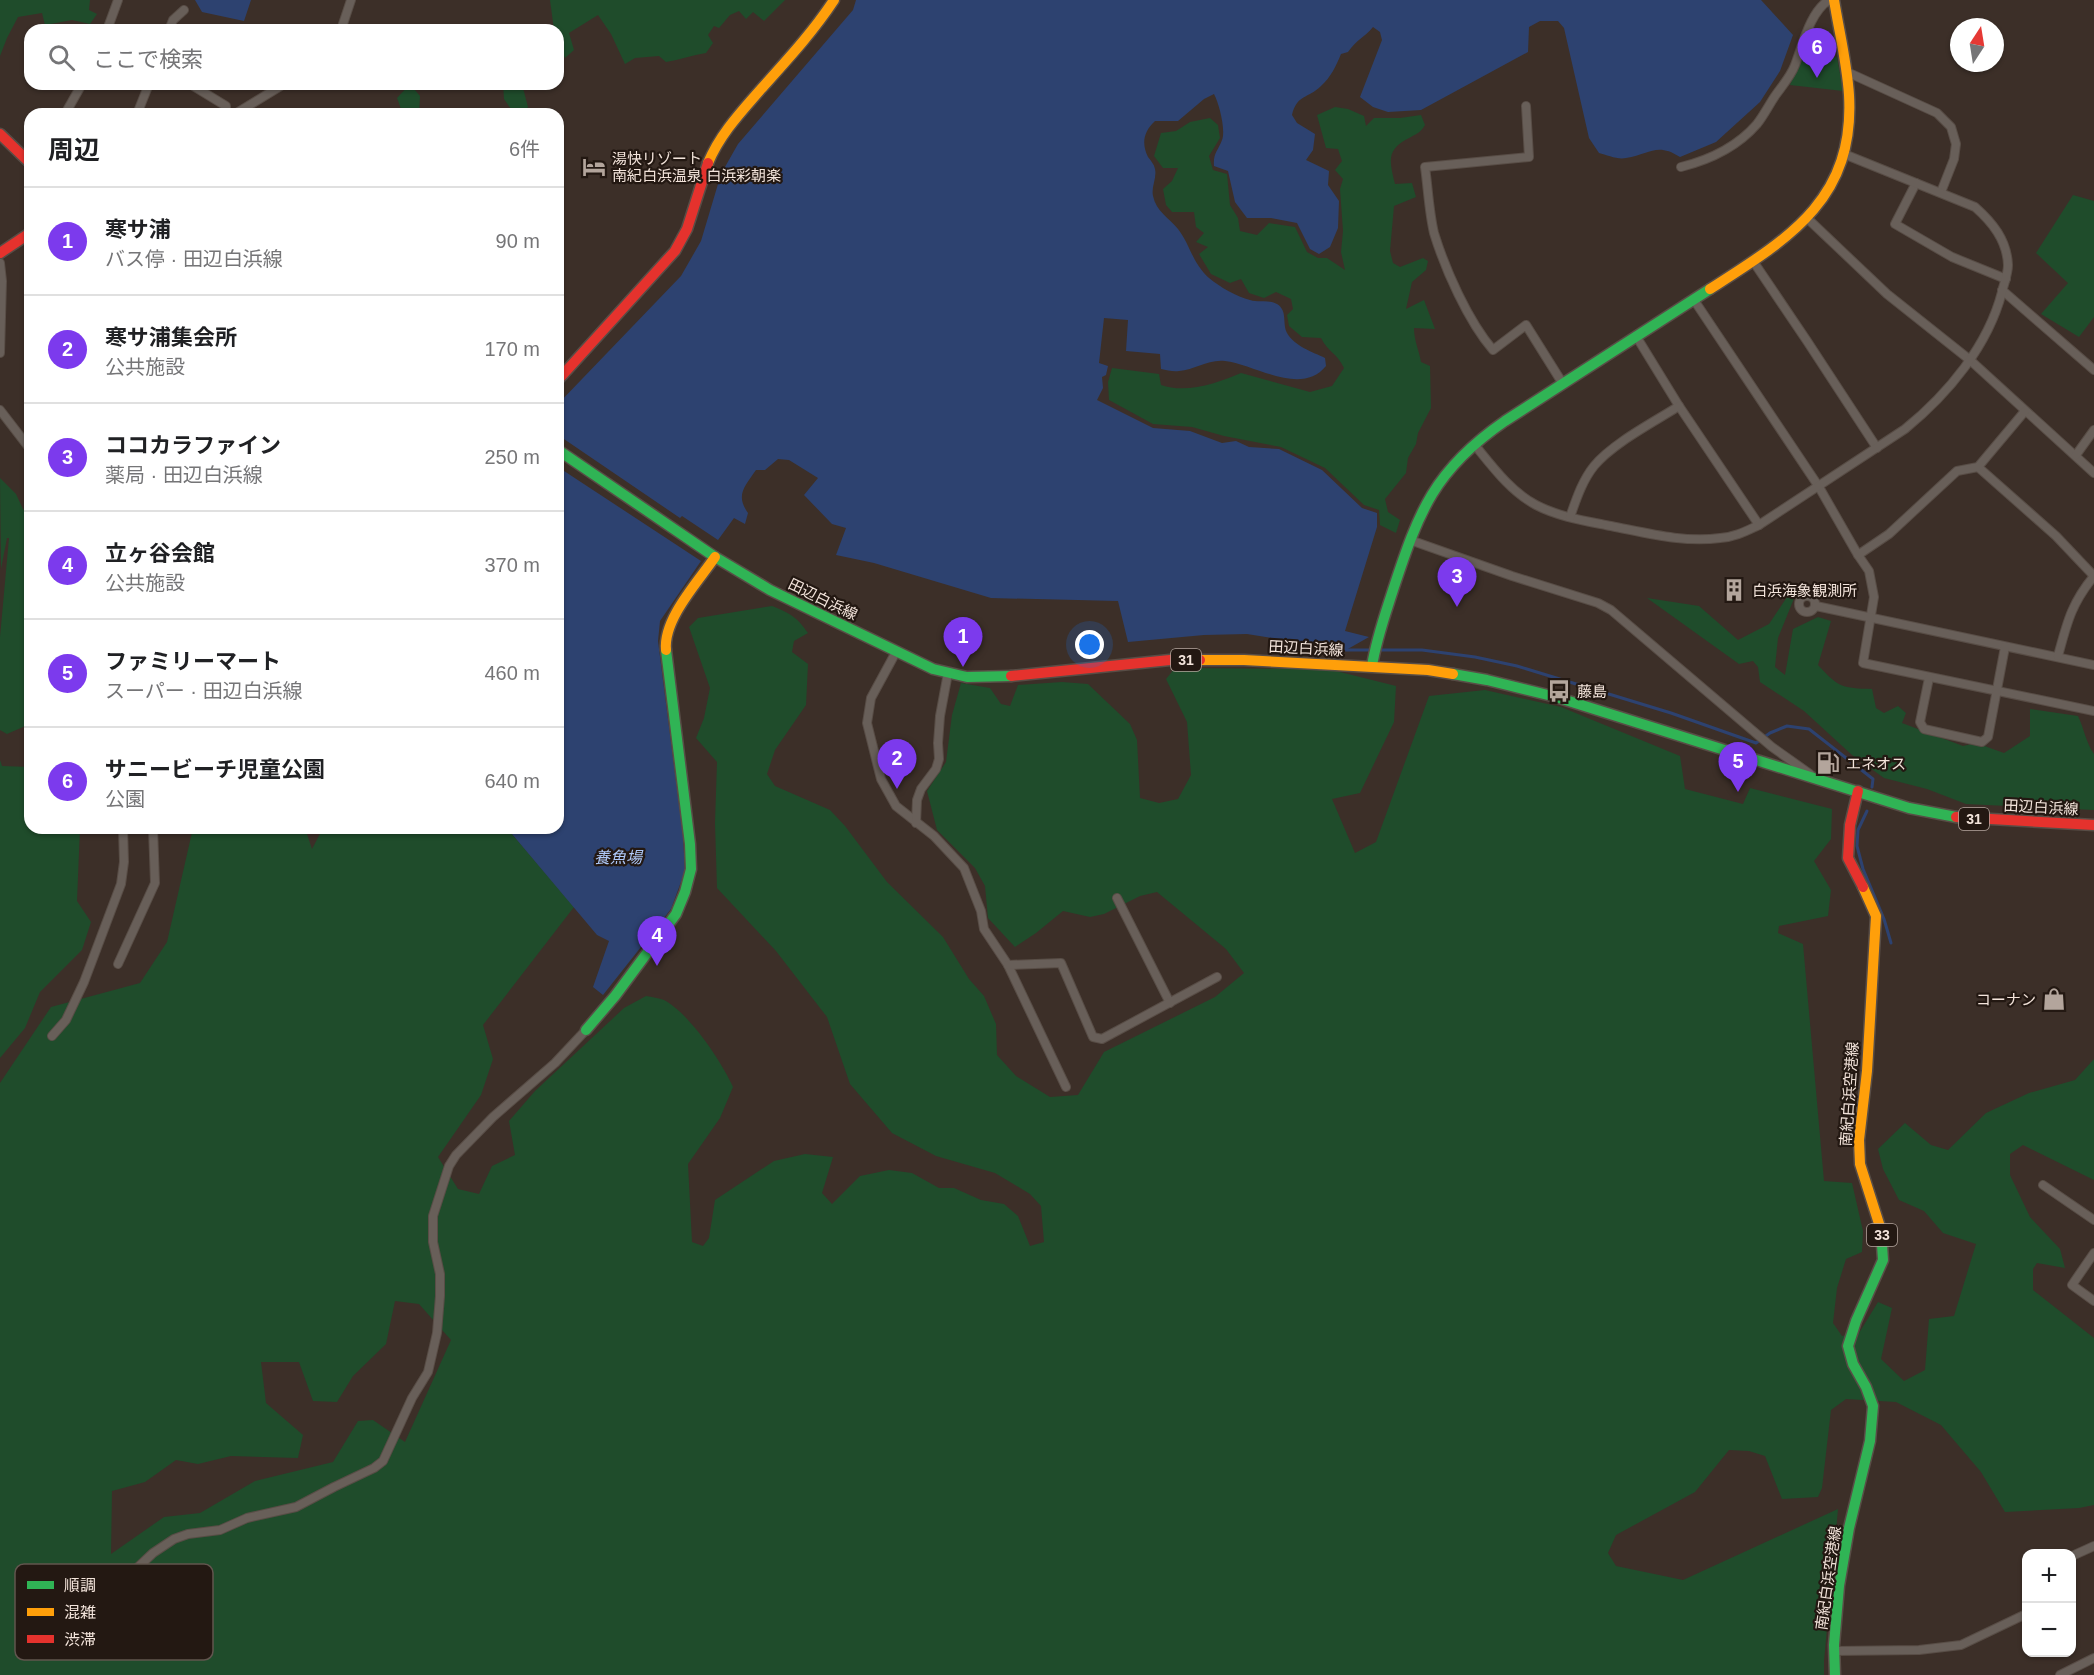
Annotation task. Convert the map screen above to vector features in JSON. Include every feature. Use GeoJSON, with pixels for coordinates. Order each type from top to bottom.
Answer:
{"type":"FeatureCollection","features":[{"type":"Feature","properties":{"kind":"main road"},"geometry":{"type":"LineString","coordinates":[[564,373],[675,251],[687,229],[703,175],[714,148],[733,122],[815,29],[834,0]]}},
{"type":"Feature","properties":{"kind":"main road"},"geometry":{"type":"LineString","coordinates":[[1372,661],[1410,540],[1434,491],[1450,466],[1488,431],[1753,261],[1784,240],[1808,219],[1835,176],[1844,154],[1850,101],[1834,0]]}},
{"type":"Feature","properties":{"kind":"main road"},"geometry":{"type":"LineString","coordinates":[[0,134],[24,157]]}},
{"type":"Feature","properties":{"kind":"main road"},"geometry":{"type":"LineString","coordinates":[[0,253],[24,238]]}},
{"type":"Feature","properties":{"kind":"main road","name":"田辺白浜線"},"geometry":{"type":"LineString","coordinates":[[564,454],[715,557],[770,590],[896,652],[933,669],[948,673],[967,677],[1032,675],[1170,660],[1372,661],[1488,680],[1544,694],[1909,808],[1964,818],[2094,825]]}},
{"type":"Feature","properties":{"kind":"main road"},"geometry":{"type":"LineString","coordinates":[[586,1030],[615,996],[676,914],[685,892],[691,869],[690,844],[665,642],[669,623],[715,557]]}},
{"type":"Feature","properties":{"kind":"main road","name":"南紀白浜空港線"},"geometry":{"type":"LineString","coordinates":[[1835,1675],[1836,1615],[1845,1547],[1870,1441],[1873,1406],[1866,1387],[1853,1364],[1848,1346],[1856,1321],[1883,1260],[1883,1242],[1879,1221],[1860,1164],[1859,1140],[1867,1071],[1870,985],[1876,916],[1848,858],[1850,825],[1857,791]]}},
{"type":"Feature","properties":{"kind":"street"},"geometry":{"type":"LineString","coordinates":[[109,24],[118,0]]}},
{"type":"Feature","properties":{"kind":"street"},"geometry":{"type":"LineString","coordinates":[[343,24],[351,0]]}},
{"type":"Feature","properties":{"kind":"street"},"geometry":{"type":"LineString","coordinates":[[1682,167],[1720,153],[1740,140],[1757,124],[1794,69],[1821,5],[1829,0]]}},
{"type":"Feature","properties":{"kind":"street"},"geometry":{"type":"LineString","coordinates":[[171,24],[184,10]]}},
{"type":"Feature","properties":{"kind":"street"},"geometry":{"type":"LineString","coordinates":[[1847,72],[1937,113],[1951,127],[1956,144],[1954,159],[1941,192]]}},
{"type":"Feature","properties":{"kind":"street"},"geometry":{"type":"LineString","coordinates":[[68,108],[79,90]]}},
{"type":"Feature","properties":{"kind":"street"},"geometry":{"type":"LineString","coordinates":[[139,108],[147,90]]}},
{"type":"Feature","properties":{"kind":"street"},"geometry":{"type":"LineString","coordinates":[[200,90],[226,108]]}},
{"type":"Feature","properties":{"kind":"street"},"geometry":{"type":"LineString","coordinates":[[245,108],[274,90]]}},
{"type":"Feature","properties":{"kind":"street"},"geometry":{"type":"LineString","coordinates":[[1526,106],[1529,157],[1425,167],[1434,232],[1455,285],[1479,335],[1492,350],[1526,325],[1563,384]]}},
{"type":"Feature","properties":{"kind":"street"},"geometry":{"type":"LineString","coordinates":[[1474,444],[1507,483],[1536,505],[1570,517],[1683,539],[1720,538],[1739,534],[1759,525],[1877,448],[1928,411],[1970,360],[1990,328],[2006,279],[2008,265],[2005,248],[1991,221],[1975,207],[1844,154]]}},
{"type":"Feature","properties":{"kind":"street"},"geometry":{"type":"LineString","coordinates":[[1916,183],[1895,224],[1952,257],[2006,279]]}},
{"type":"Feature","properties":{"kind":"street"},"geometry":{"type":"LineString","coordinates":[[1808,219],[1887,294],[1970,360],[2094,473]]}},
{"type":"Feature","properties":{"kind":"street"},"geometry":{"type":"LineString","coordinates":[[1753,261],[1877,448]]}},
{"type":"Feature","properties":{"kind":"street"},"geometry":{"type":"LineString","coordinates":[[0,263],[2,281],[0,353]]}},
{"type":"Feature","properties":{"kind":"street"},"geometry":{"type":"LineString","coordinates":[[2002,290],[2094,370]]}},
{"type":"Feature","properties":{"kind":"street"},"geometry":{"type":"LineString","coordinates":[[1694,300],[1819,487],[1869,570],[1874,597],[1863,663],[2094,711]]}},
{"type":"Feature","properties":{"kind":"street"},"geometry":{"type":"LineString","coordinates":[[1636,336],[1679,406],[1759,525]]}},
{"type":"Feature","properties":{"kind":"street"},"geometry":{"type":"LineString","coordinates":[[1570,517],[1580,489],[1594,466],[1613,449],[1679,406]]}},
{"type":"Feature","properties":{"kind":"street"},"geometry":{"type":"LineString","coordinates":[[0,410],[24,440]]}},
{"type":"Feature","properties":{"kind":"street"},"geometry":{"type":"LineString","coordinates":[[1858,555],[1889,534],[1957,471],[1978,467],[2025,411]]}},
{"type":"Feature","properties":{"kind":"street"},"geometry":{"type":"LineString","coordinates":[[2076,455],[2094,430]]}},
{"type":"Feature","properties":{"kind":"street"},"geometry":{"type":"LineString","coordinates":[[1978,467],[2055,536],[2094,576],[2080,592],[2070,612],[2058,656]]}},
{"type":"Feature","properties":{"kind":"street"},"geometry":{"type":"LineString","coordinates":[[1410,540],[1598,603],[1611,610],[1772,747],[1816,778]]}},
{"type":"Feature","properties":{"kind":"street"},"geometry":{"type":"LineString","coordinates":[[1816,606],[2094,664]]}},
{"type":"Feature","properties":{"kind":"street"},"geometry":{"type":"LineString","coordinates":[[1929,678],[1920,722],[1924,729],[1982,742],[1988,737],[2006,647]]}},
{"type":"Feature","properties":{"kind":"street"},"geometry":{"type":"LineString","coordinates":[[896,652],[871,698],[867,723],[881,779],[896,806],[934,836],[964,868],[981,911],[984,929],[1008,965],[1066,1087]]}},
{"type":"Feature","properties":{"kind":"street"},"geometry":{"type":"LineString","coordinates":[[916,823],[917,800],[921,789],[936,769],[939,759],[940,716],[948,673]]}},
{"type":"Feature","properties":{"kind":"street"},"geometry":{"type":"LineString","coordinates":[[52,1036],[66,1020],[75,1001],[121,884],[124,862],[123,834]]}},
{"type":"Feature","properties":{"kind":"street"},"geometry":{"type":"LineString","coordinates":[[118,964],[155,883],[153,834]]}},
{"type":"Feature","properties":{"kind":"street"},"geometry":{"type":"LineString","coordinates":[[1117,898],[1170,1003]]}},
{"type":"Feature","properties":{"kind":"street"},"geometry":{"type":"LineString","coordinates":[[1008,965],[1061,963],[1093,1037],[1102,1039],[1217,977]]}},
{"type":"Feature","properties":{"kind":"street"},"geometry":{"type":"LineString","coordinates":[[141,1564],[174,1539],[188,1534],[220,1530],[247,1518],[296,1508],[374,1468],[383,1461],[412,1398],[428,1372],[437,1333],[440,1274],[433,1242],[432,1216],[448,1166],[492,1117],[555,1064],[586,1030]]}},
{"type":"Feature","properties":{"kind":"street"},"geometry":{"type":"LineString","coordinates":[[2043,1185],[2094,1220]]}},
{"type":"Feature","properties":{"kind":"street"},"geometry":{"type":"LineString","coordinates":[[2094,1253],[2072,1286],[2094,1301]]}},
{"type":"Feature","properties":{"kind":"street"},"geometry":{"type":"LineString","coordinates":[[2076,1554],[2094,1546]]}},
{"type":"Feature","properties":{"kind":"street"},"geometry":{"type":"LineString","coordinates":[[1835,1651],[1919,1650],[1961,1645],[2022,1616]]}},
{"type":"Feature","properties":{"kind":"street"},"geometry":{"type":"LineString","coordinates":[[2060,1675],[2094,1658]]}},
{"type":"Feature","properties":{"kind":"green space"},"geometry":{"type":"Polygon","coordinates":[[[0,0],[90,0],[89,10],[97,14],[90,24],[72,20],[45,24],[42,13],[18,17],[0,56],[0,0]]]}},
{"type":"Feature","properties":{"kind":"green space"},"geometry":{"type":"Polygon","coordinates":[[[550,0],[785,0],[764,21],[753,12],[746,19],[739,11],[730,15],[719,28],[714,26],[708,35],[713,43],[706,53],[666,62],[659,56],[635,58],[625,64],[611,34],[598,15],[569,33],[574,50],[565,58],[564,24],[553,24],[550,0]]]}},
{"type":"Feature","properties":{"kind":"green space"},"geometry":{"type":"Polygon","coordinates":[[[1837,57],[1843,91],[1790,85],[1800,60],[1837,57]]]}},
{"type":"Feature","properties":{"kind":"green space"},"geometry":{"type":"Polygon","coordinates":[[[404,90],[415,90],[420,96],[419,108],[401,108],[397,98],[404,90]]]}},
{"type":"Feature","properties":{"kind":"green space"},"geometry":{"type":"Polygon","coordinates":[[[503,90],[524,90],[528,107],[510,108],[504,99],[503,90]]]}},
{"type":"Feature","properties":{"kind":"green space"},"geometry":{"type":"Polygon","coordinates":[[[1335,107],[1348,109],[1364,116],[1366,126],[1374,118],[1421,115],[1425,125],[1419,132],[1397,146],[1391,156],[1395,184],[1412,183],[1416,197],[1394,206],[1390,251],[1393,263],[1400,267],[1423,258],[1428,261],[1426,270],[1412,282],[1406,309],[1424,300],[1435,329],[1414,328],[1421,362],[1430,366],[1431,408],[1408,458],[1406,473],[1385,499],[1388,512],[1400,520],[1396,533],[1380,525],[1379,510],[1364,505],[1325,468],[1281,447],[1192,427],[1153,424],[1109,400],[1108,382],[1112,368],[1159,374],[1161,385],[1181,388],[1212,384],[1241,373],[1310,392],[1332,386],[1344,368],[1321,338],[1302,337],[1289,326],[1287,315],[1293,309],[1291,299],[1276,292],[1264,298],[1249,293],[1241,279],[1230,283],[1211,274],[1199,254],[1208,247],[1196,242],[1204,233],[1196,227],[1194,212],[1172,212],[1166,205],[1163,189],[1172,181],[1178,168],[1163,168],[1154,156],[1161,133],[1176,131],[1190,122],[1210,118],[1218,125],[1220,138],[1209,156],[1213,170],[1227,174],[1230,205],[1238,218],[1240,231],[1257,235],[1269,223],[1295,227],[1307,252],[1318,258],[1327,258],[1345,270],[1341,252],[1343,231],[1340,189],[1343,179],[1335,170],[1342,161],[1338,149],[1326,148],[1317,115],[1335,107]]]}},
{"type":"Feature","properties":{"kind":"green space"},"geometry":{"type":"Polygon","coordinates":[[[2073,195],[2094,201],[2094,317],[2079,337],[2041,314],[2068,283],[2036,253],[2073,195]]]}},
{"type":"Feature","properties":{"kind":"green space"},"geometry":{"type":"Polygon","coordinates":[[[0,478],[16,494],[24,510],[24,727],[7,734],[0,730],[0,637],[9,538],[7,538],[1,569],[0,478]]]}},
{"type":"Feature","properties":{"kind":"green space"},"geometry":{"type":"Polygon","coordinates":[[[1789,594],[1795,596],[1778,638],[1775,667],[1785,675],[1793,629],[1818,617],[1831,621],[1818,665],[1842,685],[1872,689],[1876,708],[1884,713],[1898,706],[1906,713],[1902,723],[1963,746],[1976,743],[2004,753],[2030,736],[2030,709],[2078,716],[2094,754],[2094,810],[1966,804],[1927,789],[1884,778],[1852,755],[1804,711],[1760,682],[1758,667],[1753,661],[1739,664],[1647,598],[1699,606],[1738,640],[1769,624],[1789,594]]]}},
{"type":"Feature","properties":{"kind":"green space"},"geometry":{"type":"Polygon","coordinates":[[[772,606],[793,616],[808,633],[794,641],[792,652],[808,664],[806,705],[775,750],[767,774],[775,786],[830,810],[845,826],[887,882],[943,937],[969,979],[984,996],[996,1024],[997,1055],[1016,1076],[1050,1097],[1078,1095],[1104,1052],[1215,997],[1244,973],[1226,949],[1157,892],[1140,896],[1104,914],[1090,917],[1063,911],[1015,947],[988,918],[985,886],[975,868],[937,830],[927,791],[946,762],[952,715],[961,683],[990,688],[1001,704],[1010,706],[1018,685],[1062,682],[1088,684],[1130,724],[1137,740],[1140,798],[1159,803],[1178,799],[1191,775],[1187,722],[1166,679],[1175,668],[1328,669],[1396,686],[1394,722],[1360,793],[1332,799],[1355,853],[1376,842],[1429,696],[1485,690],[1561,707],[1680,756],[1685,789],[1743,804],[1750,788],[1832,809],[1831,839],[1814,861],[1831,890],[1828,916],[1779,926],[1778,933],[1803,944],[1824,1181],[1852,1183],[1863,1231],[1862,1252],[1846,1259],[1837,1288],[1833,1323],[1842,1336],[1859,1333],[1878,1302],[1892,1308],[1881,1359],[1904,1381],[1925,1370],[1929,1319],[1954,1316],[1976,1244],[1943,1233],[1924,1211],[1899,1200],[1883,1169],[1878,1149],[1905,1123],[1931,1145],[1948,1150],[1986,1113],[2029,1093],[2075,1080],[2094,1059],[2094,1180],[2023,1145],[2010,1154],[2010,1175],[2030,1217],[2060,1249],[2065,1268],[2037,1263],[2033,1269],[2033,1290],[2094,1338],[2094,1505],[2079,1508],[2005,1512],[1981,1472],[1941,1425],[1896,1402],[1846,1399],[1831,1410],[1822,1488],[1818,1497],[1782,1499],[1765,1456],[1749,1451],[1729,1450],[1695,1492],[1616,1535],[1608,1553],[1616,1566],[1683,1580],[1838,1509],[1824,1675],[0,1675],[0,1083],[51,1007],[140,983],[167,942],[192,834],[307,834],[312,849],[320,834],[512,834],[574,907],[483,1025],[493,1059],[481,1095],[438,1157],[458,1189],[479,1194],[492,1166],[515,1155],[509,1121],[535,1091],[624,1008],[646,996],[664,1000],[684,1016],[713,1052],[733,1087],[720,1118],[688,1164],[692,1242],[703,1246],[709,1238],[715,1200],[774,1161],[805,1154],[833,1157],[822,1193],[832,1204],[860,1176],[889,1170],[912,1173],[939,1188],[954,1188],[981,1200],[1004,1204],[1018,1216],[1030,1246],[1044,1242],[1041,1206],[1030,1194],[995,1173],[936,1156],[892,1133],[850,1084],[827,1017],[776,951],[717,888],[715,823],[717,762],[696,738],[704,718],[710,688],[689,627],[698,618],[772,606]],[[395,1301],[386,1344],[353,1376],[337,1402],[313,1401],[299,1362],[261,1362],[266,1403],[303,1435],[298,1458],[231,1456],[198,1464],[176,1460],[145,1482],[112,1491],[111,1554],[164,1517],[200,1513],[255,1481],[333,1462],[358,1421],[373,1420],[405,1442],[451,1340],[419,1304],[395,1301]]]}},
{"type":"Feature","properties":{"kind":"green space"},"geometry":{"type":"Polygon","coordinates":[[[0,760],[2,766],[24,767],[24,834],[80,834],[77,901],[91,922],[82,950],[40,992],[25,1028],[0,1058],[0,760]]]}},
{"type":"Feature","properties":{"kind":"water"},"geometry":{"type":"Polygon","coordinates":[[[195,0],[251,0],[244,21],[202,12],[195,0]]]}},
{"type":"Feature","properties":{"kind":"water"},"geometry":{"type":"Polygon","coordinates":[[[856,0],[1761,0],[1793,35],[1780,71],[1760,102],[1716,142],[1680,157],[1665,150],[1653,150],[1634,156],[1616,158],[1599,153],[1589,138],[1564,28],[1558,21],[1540,21],[1529,27],[1528,52],[1421,110],[1388,112],[1373,107],[1360,97],[1382,40],[1380,32],[1373,27],[1348,52],[1341,54],[1328,79],[1297,103],[1292,115],[1297,123],[1315,134],[1313,150],[1306,160],[1329,171],[1328,185],[1339,201],[1338,228],[1330,247],[1319,254],[1310,249],[1297,223],[1271,218],[1247,218],[1235,202],[1228,171],[1214,166],[1214,158],[1223,136],[1223,123],[1214,94],[1204,99],[1178,121],[1155,121],[1148,129],[1144,142],[1148,157],[1155,169],[1153,193],[1155,201],[1182,235],[1203,272],[1223,288],[1245,299],[1277,304],[1284,314],[1290,338],[1325,358],[1326,366],[1316,375],[1304,379],[1277,376],[1225,361],[1179,371],[1161,369],[1160,354],[1126,351],[1128,320],[1104,318],[1099,363],[1108,366],[1106,375],[1102,377],[1103,388],[1097,400],[1153,428],[1190,431],[1222,443],[1236,441],[1249,447],[1279,449],[1322,470],[1362,508],[1377,513],[1377,527],[1345,631],[1369,637],[1346,650],[1247,634],[1204,635],[1128,642],[1118,601],[991,598],[874,563],[836,555],[846,528],[832,524],[804,495],[818,478],[789,460],[778,459],[765,470],[756,470],[743,491],[742,501],[748,513],[745,524],[734,518],[718,540],[682,516],[680,518],[564,439],[564,398],[681,276],[701,241],[721,174],[738,144],[853,10],[856,0]]]}},
{"type":"Feature","properties":{"kind":"water","name":"養魚場"},"geometry":{"type":"Polygon","coordinates":[[[564,471],[701,561],[660,621],[658,641],[683,836],[685,871],[671,909],[603,995],[593,987],[609,941],[597,935],[512,834],[564,834],[564,471]]]}},
{"type":"Feature","properties":{"kind":"waterway"},"geometry":{"type":"LineString","coordinates":[[1346,650],[1371,650]]}},
{"type":"Feature","properties":{"kind":"waterway"},"geometry":{"type":"LineString","coordinates":[[1378,650],[1422,650],[1475,657],[1517,666],[1671,713],[1756,743],[1770,733],[1787,726],[1809,729],[1873,779],[1872,787]]}},
{"type":"Feature","properties":{"kind":"waterway"},"geometry":{"type":"LineString","coordinates":[[1867,811],[1858,830],[1857,846],[1863,869],[1884,919],[1891,943]]}},
{"type":"Feature","properties":{"kind":"traffic: fast"},"geometry":{"type":"LineString","coordinates":[[1372,666],[1384,618],[1411,537],[1432,494],[1461,457],[1505,421],[1710,289]]}},
{"type":"Feature","properties":{"kind":"traffic: fast"},"geometry":{"type":"LineString","coordinates":[[564,454],[715,557],[770,590],[933,669],[967,677],[1011,676]]}},
{"type":"Feature","properties":{"kind":"traffic: fast"},"geometry":{"type":"LineString","coordinates":[[586,1030],[615,996],[676,914],[691,869],[690,844],[666,650]]}},
{"type":"Feature","properties":{"kind":"traffic: fast"},"geometry":{"type":"LineString","coordinates":[[1453,674],[1556,697],[1909,808],[1956,817]]}},
{"type":"Feature","properties":{"kind":"traffic: fast"},"geometry":{"type":"LineString","coordinates":[[1835,1675],[1834,1645],[1839,1586],[1849,1528],[1870,1441],[1873,1406],[1866,1387],[1853,1364],[1848,1346],[1856,1321],[1883,1260],[1881,1230]]}},
{"type":"Feature","properties":{"kind":"traffic: slow"},"geometry":{"type":"LineString","coordinates":[[708,163],[732,124],[809,35],[834,0]]}},
{"type":"Feature","properties":{"kind":"traffic: slow"},"geometry":{"type":"LineString","coordinates":[[1710,289],[1765,252],[1811,213],[1828,189],[1841,163],[1848,131],[1849,95],[1834,0]]}},
{"type":"Feature","properties":{"kind":"traffic: slow"},"geometry":{"type":"LineString","coordinates":[[666,650],[670,626],[676,614],[715,557]]}},
{"type":"Feature","properties":{"kind":"traffic: slow"},"geometry":{"type":"LineString","coordinates":[[1200,660],[1244,660],[1428,670],[1453,674]]}},
{"type":"Feature","properties":{"kind":"traffic: slow"},"geometry":{"type":"LineString","coordinates":[[1863,887],[1876,916],[1867,1071],[1859,1140],[1860,1164],[1881,1230]]}},
{"type":"Feature","properties":{"kind":"traffic: jam"},"geometry":{"type":"LineString","coordinates":[[0,134],[24,157]]}},
{"type":"Feature","properties":{"kind":"traffic: jam"},"geometry":{"type":"LineString","coordinates":[[564,373],[675,251],[687,229],[708,163]]}},
{"type":"Feature","properties":{"kind":"traffic: jam"},"geometry":{"type":"LineString","coordinates":[[0,253],[24,237]]}},
{"type":"Feature","properties":{"kind":"traffic: jam"},"geometry":{"type":"LineString","coordinates":[[1011,676],[1170,660],[1200,660]]}},
{"type":"Feature","properties":{"kind":"traffic: jam"},"geometry":{"type":"LineString","coordinates":[[1858,791],[1850,825],[1848,858],[1863,887]]}},
{"type":"Feature","properties":{"kind":"traffic: jam"},"geometry":{"type":"LineString","coordinates":[[1956,817],[2094,825]]}},
{"type":"Feature","properties":{"kind":"place","name":"サニービーチ児童公園"},"geometry":{"type":"Point","coordinates":[1817,78]}},
{"type":"Feature","properties":{"kind":"place","name":"湯快リゾート 南紀白浜温泉 白浜彩朝楽"},"geometry":{"type":"Point","coordinates":[594,167]}},
{"type":"Feature","properties":{"kind":"place","name":"白浜海象観測所"},"geometry":{"type":"Point","coordinates":[1734,590]}},
{"type":"Feature","properties":{"kind":"place","name":"ココカラファイン"},"geometry":{"type":"Point","coordinates":[1457,607]}},
{"type":"Feature","properties":{"kind":"place","name":"寒サ浦"},"geometry":{"type":"Point","coordinates":[963,667]}},
{"type":"Feature","properties":{"kind":"place","name":"藤島"},"geometry":{"type":"Point","coordinates":[1559,691]}},
{"type":"Feature","properties":{"kind":"place","name":"エネオス"},"geometry":{"type":"Point","coordinates":[1828,763]}},
{"type":"Feature","properties":{"kind":"place","name":"寒サ浦集会所"},"geometry":{"type":"Point","coordinates":[897,789]}},
{"type":"Feature","properties":{"kind":"place","name":"ファミリーマート"},"geometry":{"type":"Point","coordinates":[1738,792]}},
{"type":"Feature","properties":{"kind":"place","name":"立ヶ谷会館"},"geometry":{"type":"Point","coordinates":[657,966]}},
{"type":"Feature","properties":{"kind":"place","name":"コーナン"},"geometry":{"type":"Point","coordinates":[2054,999]}}]}
